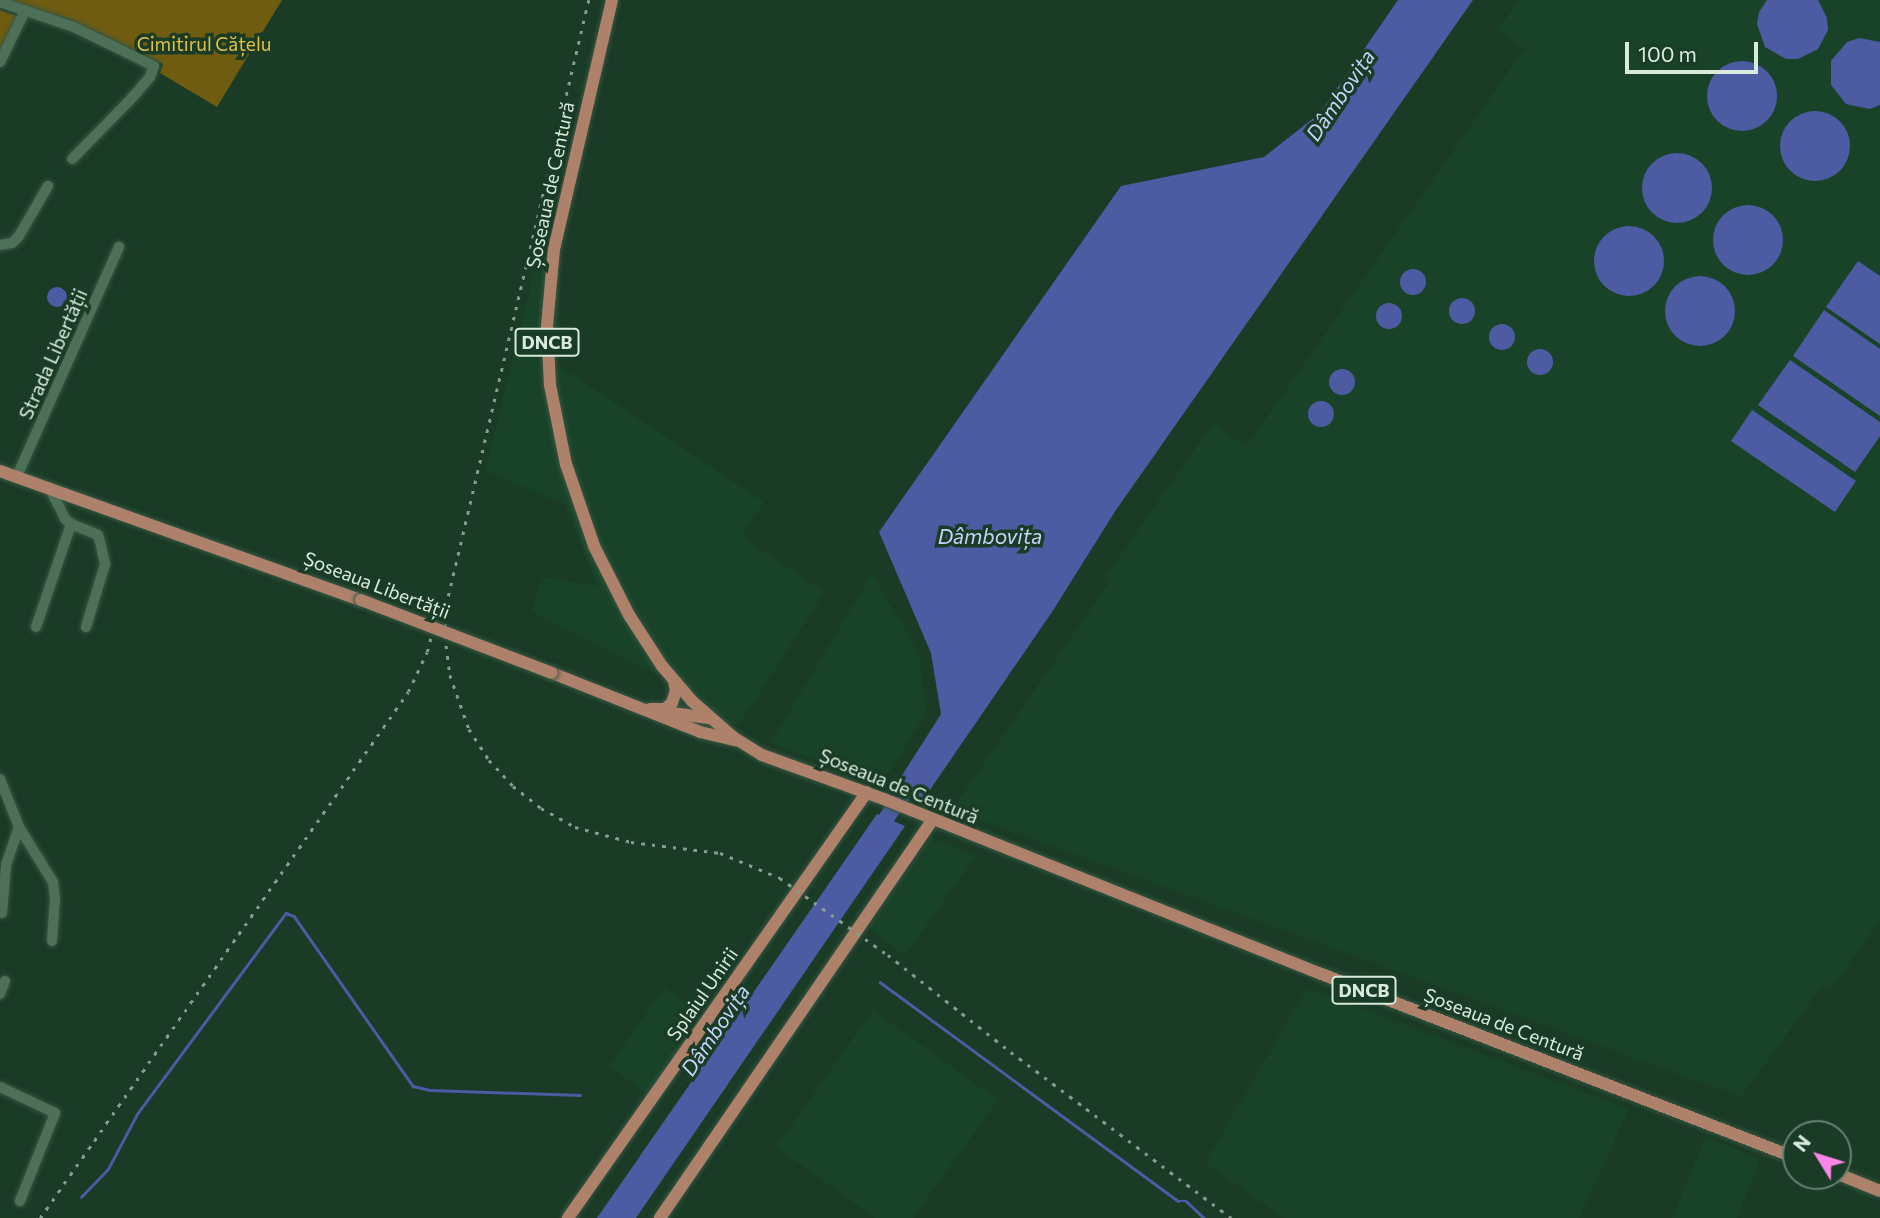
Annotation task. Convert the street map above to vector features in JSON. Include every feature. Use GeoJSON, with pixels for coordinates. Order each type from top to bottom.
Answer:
{"type":"FeatureCollection","features":[{"type":"Feature","properties":{"kind":"main road","name":"Șoseaua de Centură"},"geometry":{"type":"LineString","coordinates":[[612,0],[554,249],[547,326],[550,385],[566,464],[594,546],[629,615],[674,681],[709,718],[762,755],[867,792],[1782,1153]]}},
{"type":"Feature","properties":{"kind":"main road","name":"Șoseaua Libertății"},"geometry":{"type":"LineString","coordinates":[[0,471],[361,600],[700,732],[737,740]]}},
{"type":"Feature","properties":{"kind":"main road"},"geometry":{"type":"LineString","coordinates":[[660,711],[668,707],[675,698],[674,681]]}},
{"type":"Feature","properties":{"kind":"main road"},"geometry":{"type":"LineString","coordinates":[[643,708],[709,718]]}},
{"type":"Feature","properties":{"kind":"main road"},"geometry":{"type":"LineString","coordinates":[[831,779],[849,798],[849,810],[842,828]]}},
{"type":"Feature","properties":{"kind":"main road","name":"Splaiul Unirii"},"geometry":{"type":"LineString","coordinates":[[568,1218],[867,792]]}},
{"type":"Feature","properties":{"kind":"main road"},"geometry":{"type":"LineString","coordinates":[[660,1218],[933,819]]}},
{"type":"Feature","properties":{"kind":"main road"},"geometry":{"type":"LineString","coordinates":[[1852,1180],[1880,1191]]}},
{"type":"Feature","properties":{"kind":"street"},"geometry":{"type":"LineString","coordinates":[[0,2],[74,27],[154,66],[149,77],[131,99],[72,159]]}},
{"type":"Feature","properties":{"kind":"street"},"geometry":{"type":"LineString","coordinates":[[0,62],[25,10]]}},
{"type":"Feature","properties":{"kind":"street"},"geometry":{"type":"LineString","coordinates":[[0,245],[12,243],[19,236],[48,187]]}},
{"type":"Feature","properties":{"kind":"street","name":"Strada Libertății"},"geometry":{"type":"LineString","coordinates":[[18,476],[120,247]]}},
{"type":"Feature","properties":{"kind":"street"},"geometry":{"type":"LineString","coordinates":[[49,487],[59,511],[71,524],[98,535],[105,564],[86,627]]}},
{"type":"Feature","properties":{"kind":"street"},"geometry":{"type":"LineString","coordinates":[[36,627],[71,524]]}},
{"type":"Feature","properties":{"kind":"street"},"geometry":{"type":"LineString","coordinates":[[0,779],[19,827],[53,882],[55,898],[52,941]]}},
{"type":"Feature","properties":{"kind":"street"},"geometry":{"type":"LineString","coordinates":[[2,913],[6,865],[19,827]]}},
{"type":"Feature","properties":{"kind":"street"},"geometry":{"type":"LineString","coordinates":[[0,994],[5,981]]}},
{"type":"Feature","properties":{"kind":"street"},"geometry":{"type":"LineString","coordinates":[[0,1087],[55,1113],[20,1201]]}},
{"type":"Feature","properties":{"kind":"shaded area"},"geometry":{"type":"Polygon","coordinates":[[[1519,0],[1880,0],[1880,920],[1830,991],[1822,986],[1741,1097],[961,813],[957,802],[1110,581],[1105,577],[1213,423],[1246,447],[1524,49],[1498,30],[1519,0]]]}},
{"type":"Feature","properties":{"kind":"shaded area"},"geometry":{"type":"Polygon","coordinates":[[[535,267],[560,273],[559,366],[764,502],[741,536],[825,592],[738,726],[721,718],[669,667],[655,674],[531,611],[542,577],[597,586],[564,504],[485,471],[535,267]]]}},
{"type":"Feature","properties":{"kind":"shaded area"},"geometry":{"type":"Polygon","coordinates":[[[872,573],[919,654],[926,713],[882,784],[770,743],[872,573]]]}},
{"type":"Feature","properties":{"kind":"shaded area"},"geometry":{"type":"Polygon","coordinates":[[[931,837],[976,856],[905,956],[868,928],[931,837]]]}},
{"type":"Feature","properties":{"kind":"shaded area"},"geometry":{"type":"Polygon","coordinates":[[[664,988],[705,1012],[648,1094],[609,1066],[664,988]]]}},
{"type":"Feature","properties":{"kind":"shaded area"},"geometry":{"type":"Polygon","coordinates":[[[1307,988],[1629,1109],[1579,1218],[1284,1218],[1205,1163],[1307,988]]]}},
{"type":"Feature","properties":{"kind":"shaded area"},"geometry":{"type":"Polygon","coordinates":[[[873,1010],[998,1100],[913,1218],[875,1218],[776,1147],[873,1010]]]}},
{"type":"Feature","properties":{"kind":"shaded area"},"geometry":{"type":"Polygon","coordinates":[[[1706,1136],[1760,1160],[1737,1218],[1672,1218],[1706,1136]]]}},
{"type":"Feature","properties":{"kind":"green space","name":"Cimitirul Cățelu"},"geometry":{"type":"Polygon","coordinates":[[[7,0],[282,0],[217,107],[160,73],[163,64],[74,21],[7,0]]]}},
{"type":"Feature","properties":{"kind":"green space"},"geometry":{"type":"Polygon","coordinates":[[[0,10],[20,17],[0,57],[0,10]]]}},
{"type":"Feature","properties":{"kind":"water","name":"Dâmbovița"},"geometry":{"type":"Polygon","coordinates":[[[1398,0],[1473,0],[1116,510],[1052,612],[923,800],[894,788],[941,714],[931,653],[879,532],[1121,186],[1264,157],[1320,113],[1398,0]]]}},
{"type":"Feature","properties":{"kind":"water"},"geometry":{"type":"Polygon","coordinates":[[[1767,0],[1818,0],[1827,18],[1828,30],[1818,49],[1798,59],[1786,59],[1765,47],[1757,24],[1759,12],[1767,0]]]}},
{"type":"Feature","properties":{"kind":"water"},"geometry":{"type":"Polygon","coordinates":[[[1859,38],[1880,42],[1880,105],[1870,109],[1846,104],[1831,85],[1831,61],[1847,42],[1859,38]]]}},
{"type":"Feature","properties":{"kind":"water"},"geometry":{"type":"Polygon","coordinates":[[[1735,61],[1749,61],[1762,67],[1771,76],[1777,96],[1775,109],[1767,121],[1749,131],[1735,131],[1722,125],[1713,116],[1707,103],[1707,89],[1713,76],[1722,67],[1735,61]]]}},
{"type":"Feature","properties":{"kind":"water"},"geometry":{"type":"Polygon","coordinates":[[[1808,111],[1822,111],[1835,117],[1844,126],[1850,146],[1848,159],[1840,171],[1822,181],[1808,181],[1795,175],[1786,166],[1780,153],[1780,139],[1786,126],[1795,117],[1808,111]]]}},
{"type":"Feature","properties":{"kind":"water"},"geometry":{"type":"Polygon","coordinates":[[[1670,153],[1684,153],[1697,159],[1706,168],[1712,188],[1710,201],[1702,213],[1684,223],[1670,223],[1657,217],[1648,208],[1642,195],[1642,181],[1648,168],[1657,159],[1670,153]]]}},
{"type":"Feature","properties":{"kind":"water"},"geometry":{"type":"Polygon","coordinates":[[[1741,205],[1755,205],[1768,211],[1777,220],[1783,240],[1781,253],[1773,265],[1755,275],[1741,275],[1728,269],[1719,260],[1713,247],[1713,233],[1719,220],[1728,211],[1741,205]]]}},
{"type":"Feature","properties":{"kind":"water"},"geometry":{"type":"Polygon","coordinates":[[[1622,226],[1636,226],[1649,232],[1658,241],[1664,261],[1662,274],[1654,286],[1636,296],[1622,296],[1609,290],[1600,281],[1594,268],[1594,254],[1600,241],[1609,232],[1622,226]]]}},
{"type":"Feature","properties":{"kind":"water"},"geometry":{"type":"Polygon","coordinates":[[[1858,261],[1880,276],[1880,344],[1826,307],[1858,261]]]}},
{"type":"Feature","properties":{"kind":"water"},"geometry":{"type":"Polygon","coordinates":[[[1413,269],[1422,273],[1426,282],[1422,291],[1413,295],[1404,291],[1400,282],[1404,273],[1413,269]]]}},
{"type":"Feature","properties":{"kind":"water"},"geometry":{"type":"Polygon","coordinates":[[[1693,276],[1707,276],[1720,282],[1729,291],[1735,311],[1733,324],[1725,336],[1707,346],[1693,346],[1680,340],[1671,331],[1665,318],[1665,304],[1671,291],[1680,282],[1693,276]]]}},
{"type":"Feature","properties":{"kind":"water"},"geometry":{"type":"Polygon","coordinates":[[[53,287],[61,287],[67,297],[61,307],[53,307],[47,301],[47,293],[53,287]]]}},
{"type":"Feature","properties":{"kind":"water"},"geometry":{"type":"Polygon","coordinates":[[[1462,298],[1471,302],[1475,311],[1471,320],[1462,324],[1453,320],[1449,311],[1453,302],[1462,298]]]}},
{"type":"Feature","properties":{"kind":"water"},"geometry":{"type":"Polygon","coordinates":[[[1389,303],[1398,307],[1402,316],[1398,325],[1389,329],[1380,325],[1376,316],[1380,307],[1389,303]]]}},
{"type":"Feature","properties":{"kind":"water"},"geometry":{"type":"Polygon","coordinates":[[[1824,310],[1880,349],[1880,416],[1793,356],[1824,310]]]}},
{"type":"Feature","properties":{"kind":"water"},"geometry":{"type":"Polygon","coordinates":[[[1502,324],[1511,328],[1515,337],[1511,346],[1502,350],[1493,346],[1489,337],[1493,328],[1502,324]]]}},
{"type":"Feature","properties":{"kind":"water"},"geometry":{"type":"Polygon","coordinates":[[[1540,349],[1549,353],[1553,362],[1549,371],[1540,375],[1531,371],[1527,362],[1531,353],[1540,349]]]}},
{"type":"Feature","properties":{"kind":"water"},"geometry":{"type":"Polygon","coordinates":[[[1790,360],[1880,422],[1880,436],[1855,472],[1758,405],[1790,360]]]}},
{"type":"Feature","properties":{"kind":"water"},"geometry":{"type":"Polygon","coordinates":[[[1342,369],[1351,373],[1355,382],[1351,391],[1342,395],[1333,391],[1329,382],[1333,373],[1342,369]]]}},
{"type":"Feature","properties":{"kind":"water"},"geometry":{"type":"Polygon","coordinates":[[[1321,401],[1330,405],[1334,414],[1330,423],[1321,427],[1312,423],[1308,414],[1312,405],[1321,401]]]}},
{"type":"Feature","properties":{"kind":"water"},"geometry":{"type":"Polygon","coordinates":[[[1752,410],[1856,481],[1835,512],[1731,441],[1752,410]]]}},
{"type":"Feature","properties":{"kind":"water"},"geometry":{"type":"Polygon","coordinates":[[[877,814],[905,826],[636,1218],[597,1218],[877,814]]]}},
{"type":"Feature","properties":{"kind":"waterway","name":"Dâmbovița"},"geometry":{"type":"LineString","coordinates":[[875,835],[915,776]]}},
{"type":"Feature","properties":{"kind":"waterway"},"geometry":{"type":"LineString","coordinates":[[81,1197],[108,1169],[137,1114],[286,913],[294,916],[413,1086],[430,1090],[580,1095]]}},
{"type":"Feature","properties":{"kind":"waterway"},"geometry":{"type":"LineString","coordinates":[[880,982],[1178,1201],[1186,1201],[1204,1218]]}},
{"type":"Feature","properties":{"kind":"railway"},"geometry":{"type":"LineString","coordinates":[[589,0],[447,603],[445,635],[450,675],[469,729],[489,760],[513,786],[541,808],[575,827],[631,842],[720,853],[780,878],[888,955],[1011,1052],[1231,1218]]}},
{"type":"Feature","properties":{"kind":"railway"},"geometry":{"type":"LineString","coordinates":[[40,1218],[408,692],[427,652],[439,606]]}}]}
